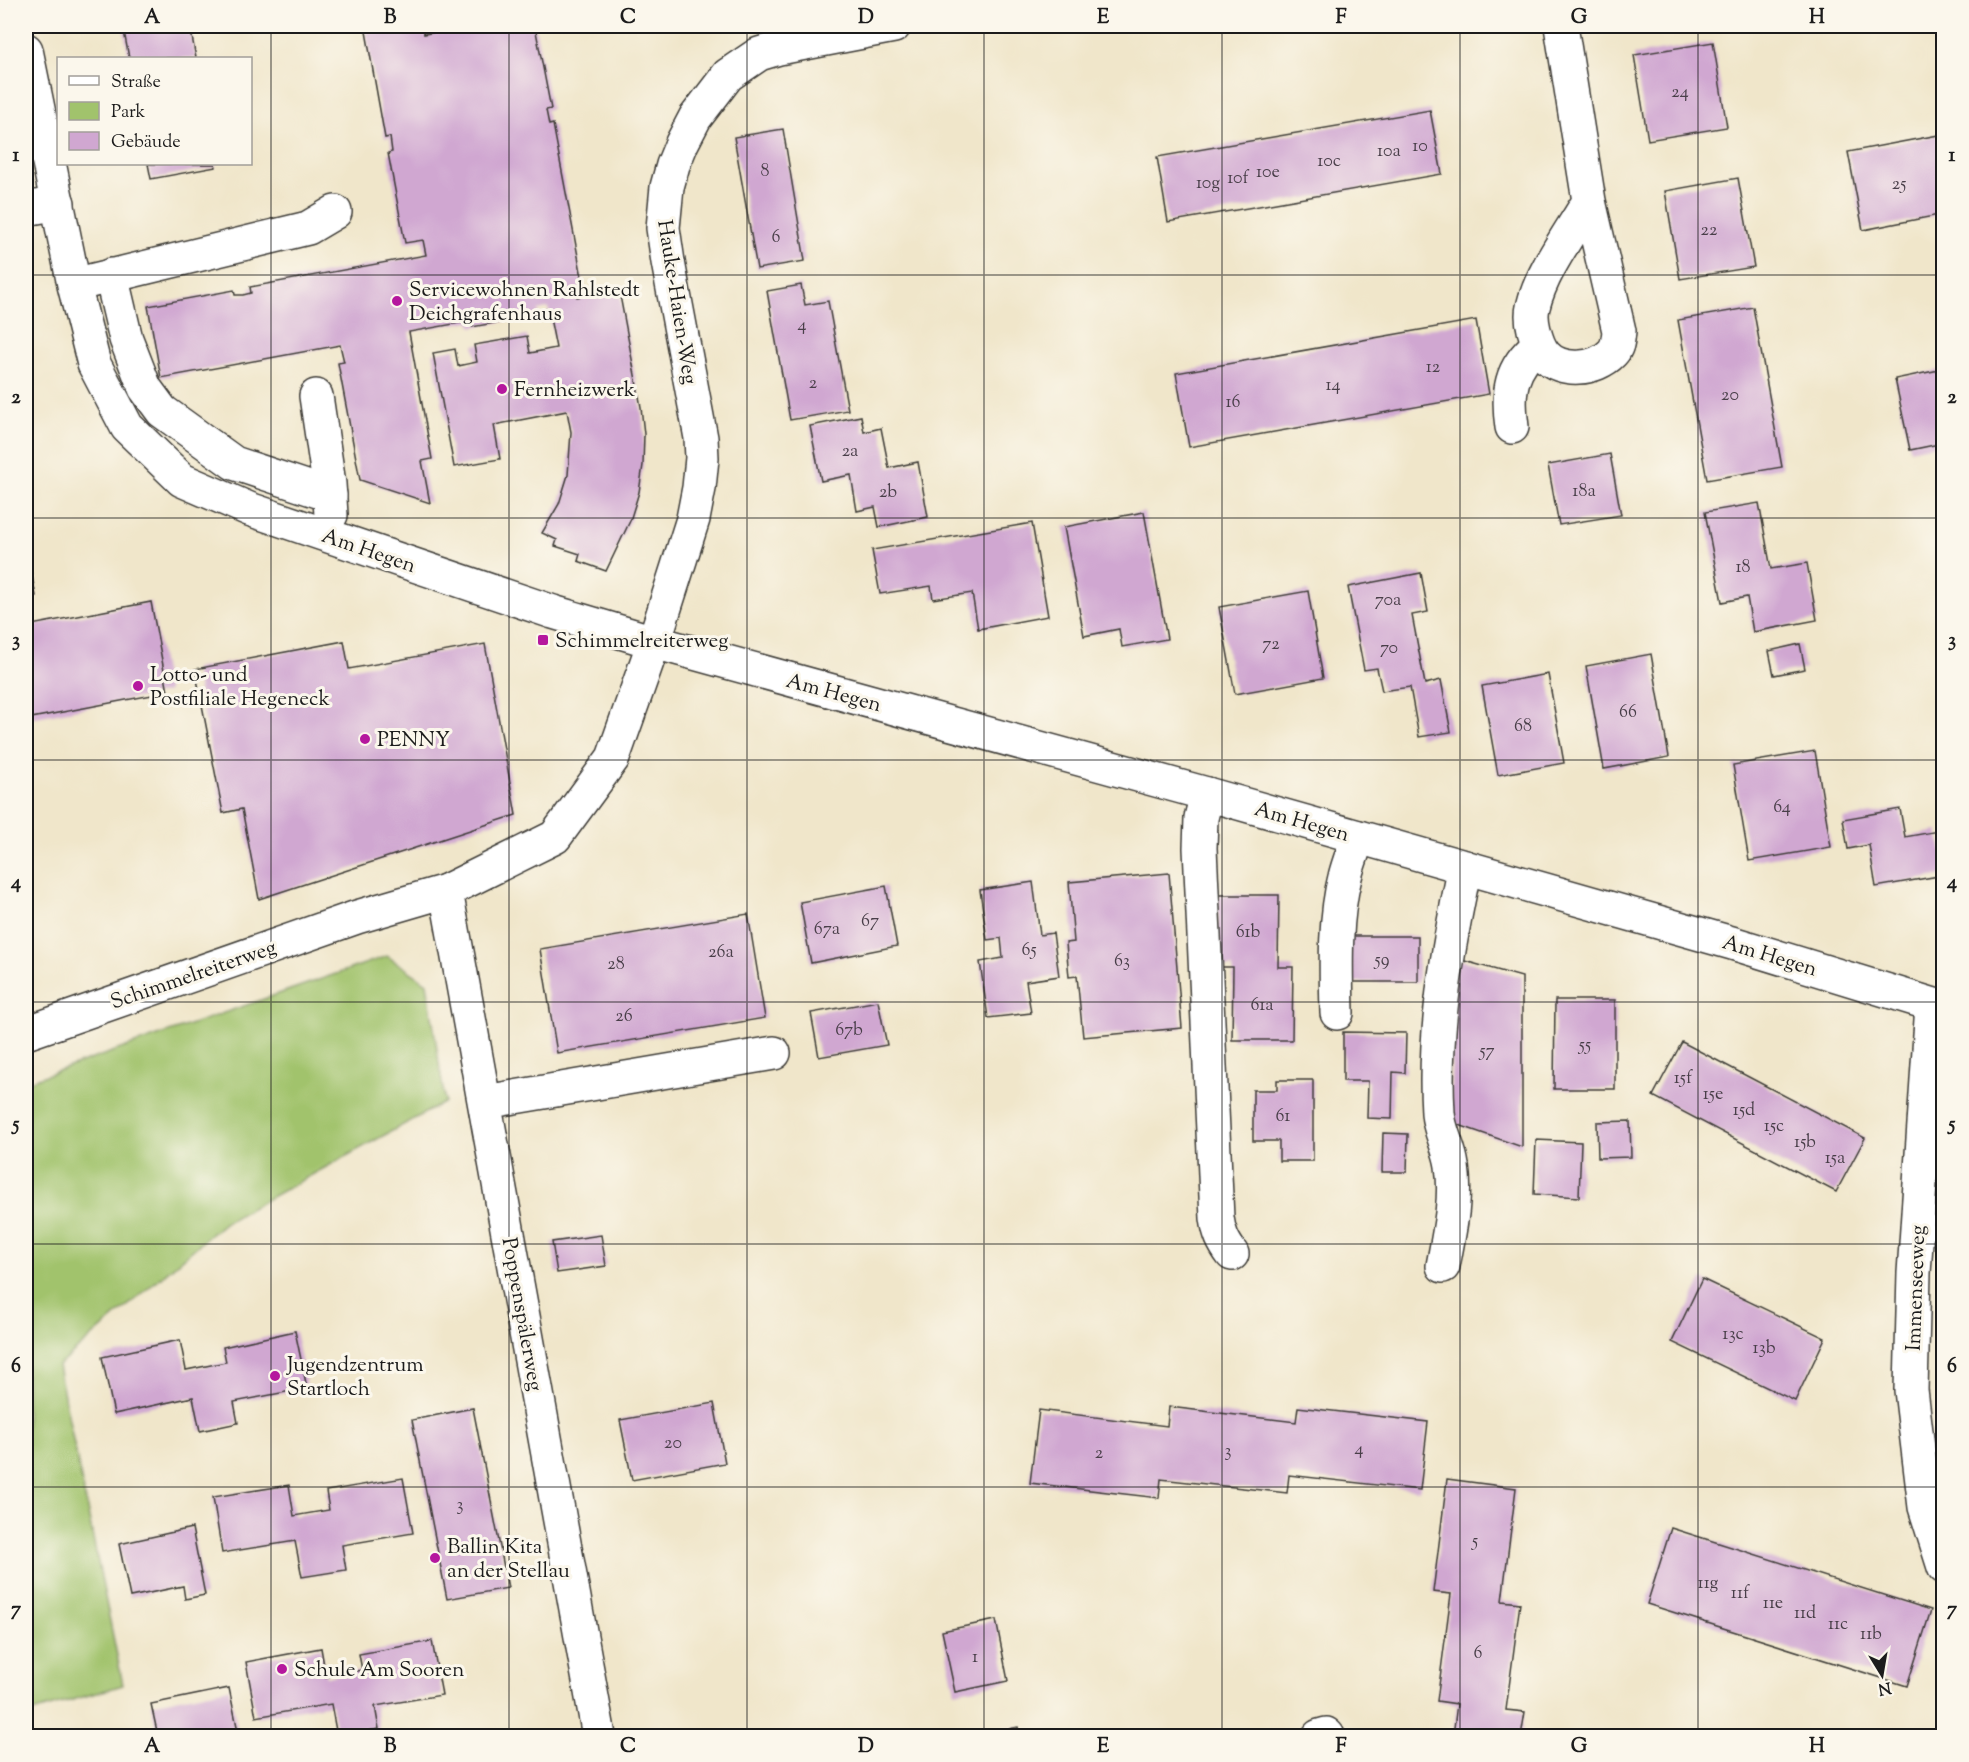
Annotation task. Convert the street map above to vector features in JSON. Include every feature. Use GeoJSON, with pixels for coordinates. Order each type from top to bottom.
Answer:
{"type":"FeatureCollection","features":[{"type":"Feature","properties":{"kind":"street","name":"Hauke-Haien-Weg"},"geometry":{"type":"LineString","coordinates":[[654,642],[693,519],[702,458],[701,438],[663,228],[664,207],[673,165],[695,118],[728,75],[741,65],[759,54],[779,48],[894,26]]}},
{"type":"Feature","properties":{"kind":"street"},"geometry":{"type":"LineString","coordinates":[[1561,26],[1589,201],[1618,331],[1616,346],[1604,359],[1592,364],[1570,367],[1558,364],[1546,356],[1538,345],[1532,320],[1533,308],[1541,284],[1589,201]]}},
{"type":"Feature","properties":{"kind":"street","name":"Am Hegen"},"geometry":{"type":"LineString","coordinates":[[26,50],[74,285],[94,364],[127,427],[182,480],[249,509],[553,612],[1732,943],[1938,1007]]}},
{"type":"Feature","properties":{"kind":"street"},"geometry":{"type":"LineString","coordinates":[[26,209],[58,203]]}},
{"type":"Feature","properties":{"kind":"street"},"geometry":{"type":"LineString","coordinates":[[74,285],[308,228],[335,212]]}},
{"type":"Feature","properties":{"kind":"street"},"geometry":{"type":"LineString","coordinates":[[111,275],[126,339],[145,388],[162,411],[234,463],[330,495]]}},
{"type":"Feature","properties":{"kind":"street"},"geometry":{"type":"LineString","coordinates":[[1512,427],[1509,406],[1510,387],[1523,359],[1538,345]]}},
{"type":"Feature","properties":{"kind":"street"},"geometry":{"type":"LineString","coordinates":[[316,396],[330,495],[333,538]]}},
{"type":"Feature","properties":{"kind":"street","name":"Schimmelreiterweg"},"geometry":{"type":"LineString","coordinates":[[26,1033],[336,924],[446,891],[555,837],[613,758],[654,642]]}},
{"type":"Feature","properties":{"kind":"street"},"geometry":{"type":"LineString","coordinates":[[1207,794],[1202,818],[1200,848],[1217,1218],[1219,1232],[1232,1254]]}},
{"type":"Feature","properties":{"kind":"street"},"geometry":{"type":"LineString","coordinates":[[1337,1013],[1336,970],[1340,911],[1344,878],[1358,837]]}},
{"type":"Feature","properties":{"kind":"street"},"geometry":{"type":"LineString","coordinates":[[1443,1266],[1454,1205],[1452,1165],[1438,1114],[1438,1047],[1447,953],[1465,867]]}},
{"type":"Feature","properties":{"kind":"street","name":"Poppenspälerweg"},"geometry":{"type":"LineString","coordinates":[[446,891],[599,1737]]}},
{"type":"Feature","properties":{"kind":"street","name":"Immenseeweg"},"geometry":{"type":"LineString","coordinates":[[1938,1007],[1914,1273],[1911,1390],[1925,1507],[1944,1567]]}},
{"type":"Feature","properties":{"kind":"street"},"geometry":{"type":"LineString","coordinates":[[485,1102],[774,1053]]}},
{"type":"Feature","properties":{"kind":"street"},"geometry":{"type":"LineString","coordinates":[[1319,1737],[1326,1734],[1328,1737]]}},
{"type":"Feature","properties":{"kind":"green space"},"geometry":{"type":"Polygon","coordinates":[[[387,956],[427,983],[445,1102],[224,1223],[58,1366],[123,1685],[26,1714],[26,1082],[387,956]]]}},
{"type":"Feature","properties":{"kind":"building"},"geometry":{"type":"Polygon","coordinates":[[[123,26],[190,26],[196,57],[129,57],[123,26]]]}},
{"type":"Feature","properties":{"kind":"building","name":"Servicewohnen Rahlstedt Deichgrafenhaus"},"geometry":{"type":"Polygon","coordinates":[[[365,26],[423,26],[424,34],[469,26],[499,26],[499,29],[535,26],[551,109],[546,110],[549,125],[553,124],[584,288],[576,290],[577,297],[619,290],[641,407],[644,434],[639,492],[630,521],[606,571],[578,561],[580,554],[555,546],[557,540],[542,533],[559,504],[568,475],[571,432],[567,411],[494,425],[500,459],[454,467],[433,353],[455,349],[458,366],[477,362],[474,345],[527,336],[530,353],[556,348],[548,308],[538,310],[539,315],[472,327],[470,321],[409,332],[432,459],[422,461],[430,503],[360,480],[338,363],[344,362],[340,345],[161,378],[148,306],[234,290],[235,295],[243,295],[251,293],[250,287],[426,255],[423,240],[405,243],[388,153],[392,152],[390,137],[385,138],[365,26]]]}},
{"type":"Feature","properties":{"kind":"building"},"geometry":{"type":"Polygon","coordinates":[[[1824,26],[1840,26],[1840,27],[1825,30],[1824,26]]]}},
{"type":"Feature","properties":{"kind":"building"},"geometry":{"type":"Polygon","coordinates":[[[1713,42],[1727,127],[1648,140],[1634,55],[1713,42]]]}},
{"type":"Feature","properties":{"kind":"building"},"geometry":{"type":"Polygon","coordinates":[[[1430,110],[1442,174],[1168,222],[1157,157],[1430,110]]]}},
{"type":"Feature","properties":{"kind":"building"},"geometry":{"type":"Polygon","coordinates":[[[783,129],[805,261],[757,269],[734,137],[783,129]]]}},
{"type":"Feature","properties":{"kind":"building"},"geometry":{"type":"Polygon","coordinates":[[[1944,134],[1944,214],[1863,230],[1848,152],[1944,134]]]}},
{"type":"Feature","properties":{"kind":"building"},"geometry":{"type":"Polygon","coordinates":[[[148,165],[215,165],[216,167],[151,179],[148,165]]]}},
{"type":"Feature","properties":{"kind":"building"},"geometry":{"type":"Polygon","coordinates":[[[1738,178],[1754,267],[1680,279],[1665,191],[1738,178]]]}},
{"type":"Feature","properties":{"kind":"building"},"geometry":{"type":"Polygon","coordinates":[[[801,285],[805,305],[828,301],[848,410],[790,420],[767,291],[801,285]]]}},
{"type":"Feature","properties":{"kind":"building"},"geometry":{"type":"Polygon","coordinates":[[[1753,307],[1782,467],[1707,480],[1678,320],[1753,307]]]}},
{"type":"Feature","properties":{"kind":"building"},"geometry":{"type":"Polygon","coordinates":[[[1476,320],[1489,394],[1189,447],[1176,373],[1476,320]]]}},
{"type":"Feature","properties":{"kind":"building"},"geometry":{"type":"Polygon","coordinates":[[[1944,369],[1944,443],[1910,450],[1895,379],[1944,369]]]}},
{"type":"Feature","properties":{"kind":"building"},"geometry":{"type":"Polygon","coordinates":[[[861,416],[864,432],[881,428],[889,468],[918,462],[928,517],[879,527],[875,507],[857,511],[851,475],[821,481],[810,426],[861,416]]]}},
{"type":"Feature","properties":{"kind":"building"},"geometry":{"type":"Polygon","coordinates":[[[1610,454],[1621,515],[1559,525],[1548,465],[1610,454]]]}},
{"type":"Feature","properties":{"kind":"building"},"geometry":{"type":"Polygon","coordinates":[[[1759,503],[1771,569],[1807,563],[1817,620],[1753,632],[1747,597],[1722,602],[1705,512],[1759,503]]]}},
{"type":"Feature","properties":{"kind":"building"},"geometry":{"type":"Polygon","coordinates":[[[1144,512],[1167,639],[1122,647],[1119,629],[1084,636],[1064,527],[1144,512]]]}},
{"type":"Feature","properties":{"kind":"building"},"geometry":{"type":"Polygon","coordinates":[[[1032,523],[1048,616],[978,629],[972,593],[933,599],[931,586],[880,594],[872,550],[1032,523]]]}},
{"type":"Feature","properties":{"kind":"building"},"geometry":{"type":"Polygon","coordinates":[[[26,546],[36,596],[26,598],[26,546]]]}},
{"type":"Feature","properties":{"kind":"building"},"geometry":{"type":"Polygon","coordinates":[[[1421,573],[1428,612],[1412,615],[1425,684],[1441,680],[1451,732],[1419,737],[1410,687],[1382,691],[1377,668],[1364,670],[1348,587],[1421,573]]]}},
{"type":"Feature","properties":{"kind":"building"},"geometry":{"type":"Polygon","coordinates":[[[1308,591],[1323,678],[1235,694],[1219,607],[1308,591]]]}},
{"type":"Feature","properties":{"kind":"building"},"geometry":{"type":"Polygon","coordinates":[[[151,602],[168,692],[26,719],[26,626],[151,602]]]}},
{"type":"Feature","properties":{"kind":"building","name":"PENNY"},"geometry":{"type":"Polygon","coordinates":[[[344,641],[349,669],[485,644],[516,815],[259,899],[242,809],[223,813],[195,669],[344,641]]]}},
{"type":"Feature","properties":{"kind":"building"},"geometry":{"type":"Polygon","coordinates":[[[1800,644],[1805,669],[1774,675],[1769,651],[1800,644]]]}},
{"type":"Feature","properties":{"kind":"building"},"geometry":{"type":"Polygon","coordinates":[[[1651,654],[1669,757],[1604,769],[1586,666],[1651,654]]]}},
{"type":"Feature","properties":{"kind":"building"},"geometry":{"type":"Polygon","coordinates":[[[1548,674],[1564,763],[1498,775],[1482,686],[1548,674]]]}},
{"type":"Feature","properties":{"kind":"building"},"geometry":{"type":"Polygon","coordinates":[[[1815,751],[1831,847],[1749,861],[1733,765],[1815,751]]]}},
{"type":"Feature","properties":{"kind":"building"},"geometry":{"type":"Polygon","coordinates":[[[1900,809],[1905,837],[1938,831],[1944,875],[1876,887],[1869,845],[1848,849],[1843,819],[1900,809]]]}},
{"type":"Feature","properties":{"kind":"building"},"geometry":{"type":"Polygon","coordinates":[[[1169,873],[1182,1028],[1083,1037],[1077,976],[1069,977],[1066,943],[1074,942],[1069,882],[1169,873]]]}},
{"type":"Feature","properties":{"kind":"building"},"geometry":{"type":"Polygon","coordinates":[[[1033,882],[1040,935],[1053,933],[1059,976],[1026,981],[1031,1013],[988,1018],[980,962],[1003,958],[1001,938],[987,940],[980,890],[1033,882]]]}},
{"type":"Feature","properties":{"kind":"building"},"geometry":{"type":"Polygon","coordinates":[[[886,886],[897,946],[811,963],[800,902],[886,886]]]}},
{"type":"Feature","properties":{"kind":"building"},"geometry":{"type":"Polygon","coordinates":[[[1218,895],[1279,895],[1278,967],[1293,967],[1292,1040],[1232,1040],[1233,967],[1218,967],[1218,895]]]}},
{"type":"Feature","properties":{"kind":"building"},"geometry":{"type":"Polygon","coordinates":[[[748,914],[765,1018],[557,1053],[540,949],[748,914]]]}},
{"type":"Feature","properties":{"kind":"building"},"geometry":{"type":"Polygon","coordinates":[[[1346,936],[1418,936],[1418,982],[1346,982],[1346,936]]]}},
{"type":"Feature","properties":{"kind":"building"},"geometry":{"type":"Polygon","coordinates":[[[1454,958],[1522,977],[1522,1147],[1450,1122],[1454,958]]]}},
{"type":"Feature","properties":{"kind":"building"},"geometry":{"type":"Polygon","coordinates":[[[1555,1000],[1615,1000],[1615,1089],[1554,1089],[1555,1000]]]}},
{"type":"Feature","properties":{"kind":"building"},"geometry":{"type":"Polygon","coordinates":[[[878,1001],[887,1045],[819,1057],[811,1013],[878,1001]]]}},
{"type":"Feature","properties":{"kind":"building"},"geometry":{"type":"Polygon","coordinates":[[[1343,1032],[1406,1033],[1405,1073],[1393,1072],[1392,1119],[1367,1118],[1368,1081],[1343,1081],[1343,1032]]]}},
{"type":"Feature","properties":{"kind":"building"},"geometry":{"type":"Polygon","coordinates":[[[1682,1042],[1865,1138],[1836,1192],[1653,1096],[1682,1042]]]}},
{"type":"Feature","properties":{"kind":"building"},"geometry":{"type":"Polygon","coordinates":[[[1277,1080],[1313,1080],[1313,1161],[1279,1161],[1279,1141],[1253,1141],[1253,1090],[1277,1090],[1277,1080]]]}},
{"type":"Feature","properties":{"kind":"building"},"geometry":{"type":"Polygon","coordinates":[[[1630,1121],[1631,1157],[1598,1158],[1597,1122],[1630,1121]]]}},
{"type":"Feature","properties":{"kind":"building"},"geometry":{"type":"Polygon","coordinates":[[[1383,1133],[1408,1134],[1407,1172],[1382,1172],[1383,1133]]]}},
{"type":"Feature","properties":{"kind":"building"},"geometry":{"type":"Polygon","coordinates":[[[1536,1140],[1581,1142],[1579,1197],[1534,1194],[1536,1140]]]}},
{"type":"Feature","properties":{"kind":"building"},"geometry":{"type":"Polygon","coordinates":[[[601,1235],[606,1266],[557,1273],[552,1242],[601,1235]]]}},
{"type":"Feature","properties":{"kind":"building"},"geometry":{"type":"Polygon","coordinates":[[[1702,1279],[1825,1338],[1795,1401],[1672,1342],[1702,1279]]]}},
{"type":"Feature","properties":{"kind":"building"},"geometry":{"type":"Polygon","coordinates":[[[295,1331],[307,1388],[234,1402],[238,1423],[200,1431],[193,1397],[114,1414],[102,1357],[180,1340],[186,1370],[226,1362],[223,1347],[295,1331]]]}},
{"type":"Feature","properties":{"kind":"building"},"geometry":{"type":"Polygon","coordinates":[[[714,1403],[725,1463],[632,1480],[620,1420],[714,1403]]]}},
{"type":"Feature","properties":{"kind":"building"},"geometry":{"type":"Polygon","coordinates":[[[1169,1407],[1296,1422],[1298,1407],[1428,1422],[1420,1490],[1289,1475],[1287,1493],[1161,1479],[1159,1498],[1030,1483],[1039,1410],[1167,1426],[1169,1407]]]}},
{"type":"Feature","properties":{"kind":"building"},"geometry":{"type":"Polygon","coordinates":[[[473,1408],[508,1588],[447,1599],[412,1420],[473,1408]]]}},
{"type":"Feature","properties":{"kind":"building"},"geometry":{"type":"Polygon","coordinates":[[[403,1478],[413,1533],[342,1545],[346,1570],[302,1577],[295,1541],[222,1553],[213,1497],[289,1485],[294,1516],[329,1510],[326,1491],[403,1478]]]}},
{"type":"Feature","properties":{"kind":"building"},"geometry":{"type":"Polygon","coordinates":[[[1447,1479],[1516,1488],[1502,1601],[1520,1603],[1506,1710],[1525,1712],[1521,1736],[1453,1736],[1457,1704],[1437,1701],[1451,1594],[1433,1592],[1447,1479]]]}},
{"type":"Feature","properties":{"kind":"building"},"geometry":{"type":"Polygon","coordinates":[[[192,1528],[205,1595],[185,1599],[183,1586],[130,1597],[119,1544],[192,1528]]]}},
{"type":"Feature","properties":{"kind":"building"},"geometry":{"type":"Polygon","coordinates":[[[1671,1528],[1931,1610],[1907,1686],[1647,1604],[1671,1528]]]}},
{"type":"Feature","properties":{"kind":"building"},"geometry":{"type":"Polygon","coordinates":[[[996,1620],[1008,1681],[955,1692],[942,1631],[996,1620]]]}},
{"type":"Feature","properties":{"kind":"building"},"geometry":{"type":"Polygon","coordinates":[[[432,1641],[442,1695],[375,1706],[379,1729],[337,1736],[331,1704],[256,1717],[246,1662],[321,1648],[326,1677],[362,1670],[359,1654],[432,1641]]]}},
{"type":"Feature","properties":{"kind":"building"},"geometry":{"type":"Polygon","coordinates":[[[229,1688],[239,1736],[158,1736],[151,1704],[229,1688]]]}},
{"type":"Feature","properties":{"kind":"building"},"geometry":{"type":"Polygon","coordinates":[[[1018,1727],[1020,1736],[976,1736],[976,1735],[1018,1727]]]}},
{"type":"Feature","properties":{"kind":"place","name":"Servicewohnen Rahlstedt Deichgrafenhaus"},"geometry":{"type":"Point","coordinates":[397,301]}},
{"type":"Feature","properties":{"kind":"place","name":"Fernheizwerk"},"geometry":{"type":"Point","coordinates":[502,389]}},
{"type":"Feature","properties":{"kind":"place","name":"Schimmelreiterweg"},"geometry":{"type":"Point","coordinates":[543,640]}},
{"type":"Feature","properties":{"kind":"place","name":"Lotto- und Postfiliale Hegeneck"},"geometry":{"type":"Point","coordinates":[138,686]}},
{"type":"Feature","properties":{"kind":"place","name":"PENNY"},"geometry":{"type":"Point","coordinates":[365,739]}},
{"type":"Feature","properties":{"kind":"place","name":"Jugendzentrum Startloch"},"geometry":{"type":"Point","coordinates":[275,1376]}},
{"type":"Feature","properties":{"kind":"place","name":"Ballin Kita an der Stellau"},"geometry":{"type":"Point","coordinates":[435,1558]}},
{"type":"Feature","properties":{"kind":"place","name":"Schule Am Sooren"},"geometry":{"type":"Point","coordinates":[282,1669]}}]}
